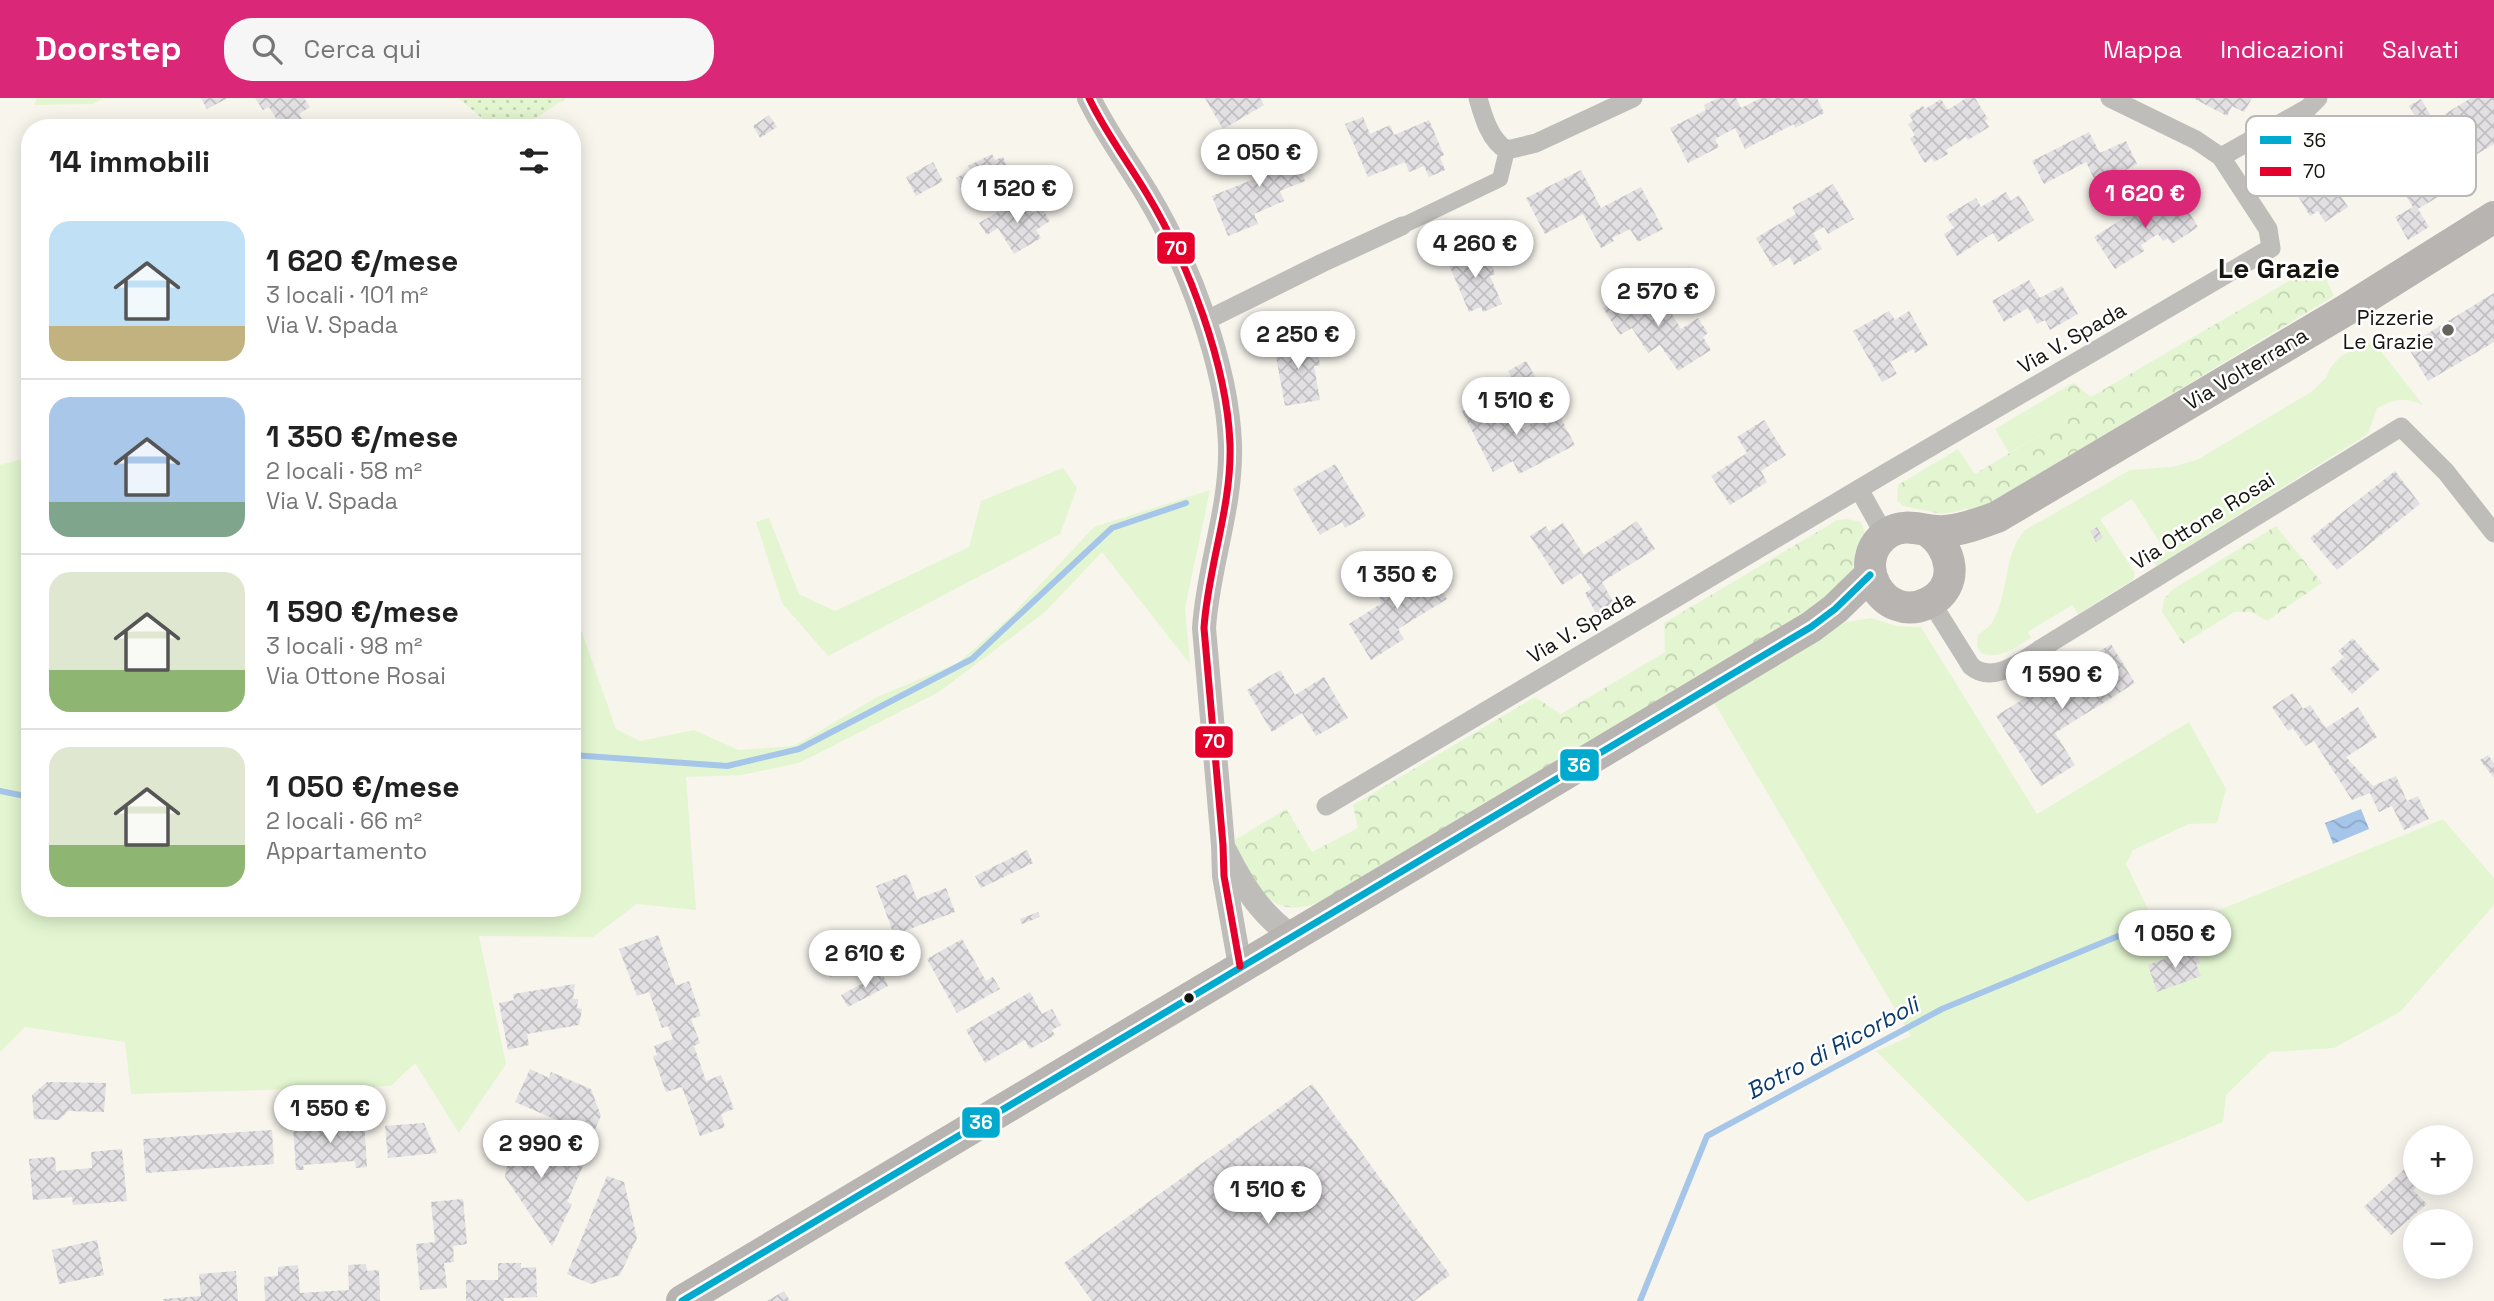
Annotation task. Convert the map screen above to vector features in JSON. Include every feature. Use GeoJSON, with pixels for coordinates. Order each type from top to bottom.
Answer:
{"type":"FeatureCollection","features":[{"type":"Feature","properties":{"kind":"main road","name":"Via Volterrana"},"geometry":{"type":"LineString","coordinates":[[1949,559],[1997,517],[2346,310],[2494,217]]}},
{"type":"Feature","properties":{"kind":"main road","name":"Via Volterrana"},"geometry":{"type":"LineString","coordinates":[[1889,532],[1907,527],[1935,532],[1954,531],[1997,517]]}},
{"type":"Feature","properties":{"kind":"main road"},"geometry":{"type":"LineString","coordinates":[[1811,627],[1846,613],[1890,603],[1910,608],[1931,602],[1947,583],[1950,571],[1949,559],[1941,542],[1926,530]]}},
{"type":"Feature","properties":{"kind":"main road"},"geometry":{"type":"LineString","coordinates":[[1889,532],[1872,551],[1869,563],[1874,586],[1890,603]]}},
{"type":"Feature","properties":{"kind":"main road"},"geometry":{"type":"LineString","coordinates":[[682,1301],[1811,627],[1835,609],[1870,575]]}},
{"type":"Feature","properties":{"kind":"street"},"geometry":{"type":"LineString","coordinates":[[1089,98],[1174,243],[1205,321],[1225,401],[1230,443],[1229,485],[1206,598],[1204,628],[1223,845],[1223,876],[1240,966]]}},
{"type":"Feature","properties":{"kind":"street"},"geometry":{"type":"LineString","coordinates":[[1479,98],[1493,137],[1507,150],[1536,143],[1633,98]]}},
{"type":"Feature","properties":{"kind":"street"},"geometry":{"type":"LineString","coordinates":[[2110,98],[2196,140],[2221,157],[2246,143]]}},
{"type":"Feature","properties":{"kind":"street"},"geometry":{"type":"LineString","coordinates":[[2294,116],[2318,98]]}},
{"type":"Feature","properties":{"kind":"street"},"geometry":{"type":"LineString","coordinates":[[1205,321],[1500,179],[1507,150]]}},
{"type":"Feature","properties":{"kind":"street","name":"Via V. Spada"},"geometry":{"type":"LineString","coordinates":[[2221,157],[2246,195]]}},
{"type":"Feature","properties":{"kind":"street","name":"Via V. Spada"},"geometry":{"type":"LineString","coordinates":[[1326,806],[2271,248],[2268,229],[2246,196]]}},
{"type":"Feature","properties":{"kind":"street","name":"Via Ottone Rosai"},"geometry":{"type":"LineString","coordinates":[[1931,602],[1971,666],[1980,673],[2000,672],[2400,426],[2446,472],[2494,533]]}},
{"type":"Feature","properties":{"kind":"street"},"geometry":{"type":"LineString","coordinates":[[1859,489],[1879,525],[1889,532]]}},
{"type":"Feature","properties":{"kind":"street"},"geometry":{"type":"LineString","coordinates":[[1223,845],[1262,912],[1293,937]]}},
{"type":"Feature","properties":{"kind":"green space"},"geometry":{"type":"Polygon","coordinates":[[[37,98],[103,98],[93,104],[34,105],[37,98]]]}},
{"type":"Feature","properties":{"kind":"green space"},"geometry":{"type":"Polygon","coordinates":[[[458,98],[567,98],[534,119],[483,119],[458,98]]]}},
{"type":"Feature","properties":{"kind":"green space"},"geometry":{"type":"Polygon","coordinates":[[[2319,270],[2325,276],[2334,296],[1972,515],[1967,509],[1942,514],[1903,506],[1897,501],[1898,485],[1958,449],[1975,474],[2080,411],[2066,387],[2074,383],[2091,397],[2299,275],[2319,270]]]}},
{"type":"Feature","properties":{"kind":"green space"},"geometry":{"type":"Polygon","coordinates":[[[2373,341],[2423,405],[2400,400],[2377,408],[2368,434],[2157,566],[2152,561],[2166,552],[2132,499],[2100,519],[2135,573],[2133,580],[2078,614],[2072,605],[2028,632],[2031,638],[2007,652],[1995,655],[1981,653],[1977,646],[1978,635],[1990,625],[1997,613],[2013,551],[2025,530],[2130,470],[2171,467],[2197,460],[2311,392],[2326,378],[2330,368],[2341,356],[2373,341]]]}},
{"type":"Feature","properties":{"kind":"green space"},"geometry":{"type":"Polygon","coordinates":[[[2066,387],[2080,411],[2009,453],[1995,429],[2066,387]]]}},
{"type":"Feature","properties":{"kind":"green space"},"geometry":{"type":"Polygon","coordinates":[[[21,459],[21,917],[581,917],[581,630],[616,729],[640,741],[694,730],[739,750],[794,746],[877,697],[958,663],[1010,617],[1094,527],[1210,490],[1185,608],[1190,664],[1102,552],[1045,612],[939,692],[799,763],[741,775],[686,777],[696,910],[637,904],[593,937],[479,936],[506,1064],[459,1133],[415,1063],[391,1086],[131,1094],[125,1042],[25,1027],[0,1052],[0,465],[21,459]]]}},
{"type":"Feature","properties":{"kind":"green space"},"geometry":{"type":"Polygon","coordinates":[[[1063,468],[1077,488],[1060,534],[828,656],[782,603],[756,522],[769,518],[799,594],[835,611],[969,547],[981,501],[1063,468]]]}},
{"type":"Feature","properties":{"kind":"green space"},"geometry":{"type":"Polygon","coordinates":[[[1837,520],[1861,522],[1865,533],[1855,551],[1852,577],[1821,602],[1326,900],[1306,906],[1289,907],[1276,904],[1257,886],[1233,841],[1286,809],[1312,852],[1358,828],[1353,805],[1535,697],[1561,714],[1665,652],[1664,623],[1837,520]]]}},
{"type":"Feature","properties":{"kind":"green space"},"geometry":{"type":"Polygon","coordinates":[[[2276,526],[2322,583],[2267,621],[2251,612],[2234,612],[2183,644],[2162,612],[2164,599],[2172,590],[2276,526]]]}},
{"type":"Feature","properties":{"kind":"green space"},"geometry":{"type":"Polygon","coordinates":[[[1871,618],[1896,626],[1921,627],[2037,814],[2189,722],[2226,789],[2217,823],[2189,824],[2133,850],[2126,864],[2160,934],[2443,819],[2494,878],[2494,905],[2400,1012],[2334,1048],[2270,1052],[2226,1095],[2223,1122],[2027,1202],[1876,1051],[1911,1036],[1713,701],[1846,622],[1871,618]]]}},
{"type":"Feature","properties":{"kind":"water"},"geometry":{"type":"Polygon","coordinates":[[[2361,809],[2369,829],[2333,844],[2325,823],[2361,809]]]}},
{"type":"Feature","properties":{"kind":"building"},"geometry":{"type":"Polygon","coordinates":[[[201,98],[228,98],[207,109],[201,98]]]}},
{"type":"Feature","properties":{"kind":"building"},"geometry":{"type":"Polygon","coordinates":[[[255,98],[304,98],[310,107],[299,114],[302,119],[276,119],[269,107],[263,110],[255,98]]]}},
{"type":"Feature","properties":{"kind":"building"},"geometry":{"type":"Polygon","coordinates":[[[1205,98],[1260,98],[1264,105],[1223,129],[1205,98]]]}},
{"type":"Feature","properties":{"kind":"building"},"geometry":{"type":"Polygon","coordinates":[[[1718,98],[1736,98],[1741,108],[1761,98],[1817,98],[1824,113],[1795,128],[1794,124],[1745,149],[1735,128],[1715,139],[1719,147],[1688,163],[1670,128],[1706,110],[1704,105],[1718,98]]]}},
{"type":"Feature","properties":{"kind":"building"},"geometry":{"type":"Polygon","coordinates":[[[1966,98],[1975,98],[1988,119],[1985,121],[1989,127],[1968,140],[1966,137],[1946,150],[1948,154],[1934,162],[1932,158],[1925,163],[1910,139],[1915,135],[1908,124],[1913,121],[1909,115],[1941,99],[1948,110],[1966,98]]]}},
{"type":"Feature","properties":{"kind":"building"},"geometry":{"type":"Polygon","coordinates":[[[2193,98],[2252,98],[2244,112],[2232,106],[2227,116],[2193,98]]]}},
{"type":"Feature","properties":{"kind":"building"},"geometry":{"type":"Polygon","coordinates":[[[2471,98],[2494,98],[2494,144],[2476,155],[2476,116],[2445,114],[2471,98]]]}},
{"type":"Feature","properties":{"kind":"building"},"geometry":{"type":"Polygon","coordinates":[[[2421,99],[2431,116],[2415,116],[2409,106],[2421,99]]]}},
{"type":"Feature","properties":{"kind":"building"},"geometry":{"type":"Polygon","coordinates":[[[769,115],[777,127],[760,138],[753,126],[769,115]]]}},
{"type":"Feature","properties":{"kind":"building"},"geometry":{"type":"Polygon","coordinates":[[[1363,117],[1370,134],[1390,125],[1394,135],[1429,120],[1444,155],[1440,157],[1445,170],[1429,177],[1424,166],[1409,172],[1405,162],[1368,177],[1345,124],[1363,117]]]}},
{"type":"Feature","properties":{"kind":"building"},"geometry":{"type":"Polygon","coordinates":[[[2089,132],[2100,153],[2126,141],[2137,164],[2111,178],[2119,192],[2098,204],[2089,189],[2097,185],[2086,162],[2044,184],[2032,161],[2089,132]]]}},
{"type":"Feature","properties":{"kind":"building"},"geometry":{"type":"Polygon","coordinates":[[[1289,141],[1305,181],[1280,191],[1284,201],[1254,214],[1258,224],[1228,236],[1212,196],[1259,177],[1251,156],[1289,141]]]}},
{"type":"Feature","properties":{"kind":"building"},"geometry":{"type":"Polygon","coordinates":[[[992,154],[995,160],[1003,157],[1016,184],[998,193],[994,184],[983,190],[986,196],[970,205],[956,178],[971,170],[968,166],[992,154]]]}},
{"type":"Feature","properties":{"kind":"building"},"geometry":{"type":"Polygon","coordinates":[[[933,162],[943,181],[916,196],[906,177],[933,162]]]}},
{"type":"Feature","properties":{"kind":"building"},"geometry":{"type":"Polygon","coordinates":[[[1581,170],[1601,208],[1641,187],[1663,229],[1638,242],[1630,229],[1612,238],[1614,241],[1601,248],[1583,214],[1545,234],[1526,198],[1581,170]]]}},
{"type":"Feature","properties":{"kind":"building"},"geometry":{"type":"Polygon","coordinates":[[[1833,184],[1854,219],[1828,234],[1824,227],[1813,233],[1822,249],[1794,265],[1790,257],[1773,267],[1756,238],[1796,214],[1792,207],[1833,184]]]}},
{"type":"Feature","properties":{"kind":"building"},"geometry":{"type":"Polygon","coordinates":[[[2006,192],[2011,201],[2019,195],[2034,220],[1998,242],[1993,233],[1957,256],[1944,234],[1954,228],[1946,216],[1976,198],[1981,207],[2006,192]]]}},
{"type":"Feature","properties":{"kind":"building"},"geometry":{"type":"Polygon","coordinates":[[[2159,196],[2166,207],[2180,198],[2198,227],[2172,244],[2168,238],[2163,241],[2158,234],[2141,245],[2144,251],[2115,269],[2094,237],[2159,196]]]}},
{"type":"Feature","properties":{"kind":"building"},"geometry":{"type":"Polygon","coordinates":[[[2298,196],[2341,196],[2348,207],[2325,222],[2318,211],[2310,216],[2298,196]]]}},
{"type":"Feature","properties":{"kind":"building"},"geometry":{"type":"Polygon","coordinates":[[[2406,196],[2439,196],[2418,209],[2429,227],[2408,240],[2395,217],[2413,207],[2406,196]]]}},
{"type":"Feature","properties":{"kind":"building"},"geometry":{"type":"Polygon","coordinates":[[[1023,197],[1033,213],[1042,208],[1050,221],[1036,230],[1041,238],[1014,254],[998,228],[987,235],[979,223],[1023,197]]]}},
{"type":"Feature","properties":{"kind":"building"},"geometry":{"type":"Polygon","coordinates":[[[1470,250],[1472,256],[1486,250],[1495,274],[1490,276],[1502,304],[1483,312],[1481,307],[1469,312],[1447,260],[1470,250]]]}},
{"type":"Feature","properties":{"kind":"building"},"geometry":{"type":"Polygon","coordinates":[[[2029,280],[2040,298],[2062,286],[2078,314],[2050,330],[2045,320],[2037,324],[2028,308],[2004,322],[1992,301],[2029,280]]]}},
{"type":"Feature","properties":{"kind":"building"},"geometry":{"type":"Polygon","coordinates":[[[1637,286],[1654,311],[1665,303],[1681,329],[1698,318],[1708,333],[1703,337],[1711,350],[1678,371],[1660,345],[1648,353],[1632,328],[1620,335],[1603,308],[1637,286]]]}},
{"type":"Feature","properties":{"kind":"building"},"geometry":{"type":"Polygon","coordinates":[[[2494,293],[2494,342],[2428,381],[2409,349],[2424,340],[2422,337],[2494,293]]]}},
{"type":"Feature","properties":{"kind":"building"},"geometry":{"type":"Polygon","coordinates":[[[1889,311],[1895,320],[1909,311],[1928,345],[1915,353],[1913,349],[1890,362],[1897,374],[1882,382],[1853,331],[1889,311]]]}},
{"type":"Feature","properties":{"kind":"building"},"geometry":{"type":"Polygon","coordinates":[[[1316,339],[1320,365],[1314,366],[1320,400],[1285,406],[1274,346],[1316,339]]]}},
{"type":"Feature","properties":{"kind":"building"},"geometry":{"type":"Polygon","coordinates":[[[1526,361],[1539,383],[1521,393],[1508,371],[1526,361]]]}},
{"type":"Feature","properties":{"kind":"building"},"geometry":{"type":"Polygon","coordinates":[[[1495,394],[1515,432],[1557,411],[1575,445],[1519,474],[1513,461],[1493,472],[1462,411],[1495,394]]]}},
{"type":"Feature","properties":{"kind":"building"},"geometry":{"type":"Polygon","coordinates":[[[1764,420],[1786,455],[1761,471],[1767,482],[1730,505],[1711,476],[1747,453],[1737,437],[1764,420]]]}},
{"type":"Feature","properties":{"kind":"building"},"geometry":{"type":"Polygon","coordinates":[[[1335,464],[1366,516],[1345,528],[1342,522],[1320,535],[1293,489],[1335,464]]]}},
{"type":"Feature","properties":{"kind":"building"},"geometry":{"type":"Polygon","coordinates":[[[2395,471],[2420,504],[2337,570],[2310,538],[2395,471]]]}},
{"type":"Feature","properties":{"kind":"building"},"geometry":{"type":"Polygon","coordinates":[[[1637,521],[1655,549],[1602,582],[1616,607],[1598,617],[1585,593],[1591,589],[1581,573],[1562,585],[1530,536],[1546,526],[1549,532],[1563,523],[1584,555],[1637,521]]]}},
{"type":"Feature","properties":{"kind":"building"},"geometry":{"type":"Polygon","coordinates":[[[2097,527],[2103,538],[2096,542],[2090,531],[2097,527]]]}},
{"type":"Feature","properties":{"kind":"building"},"geometry":{"type":"Polygon","coordinates":[[[1426,564],[1447,599],[1398,629],[1404,639],[1371,660],[1349,624],[1382,603],[1377,594],[1426,564]]]}},
{"type":"Feature","properties":{"kind":"building"},"geometry":{"type":"Polygon","coordinates":[[[2353,638],[2380,669],[2352,694],[2330,669],[2344,657],[2338,651],[2353,638]]]}},
{"type":"Feature","properties":{"kind":"building"},"geometry":{"type":"Polygon","coordinates":[[[2111,644],[2135,683],[2055,733],[2075,765],[2041,786],[1996,716],[2111,644]]]}},
{"type":"Feature","properties":{"kind":"building"},"geometry":{"type":"Polygon","coordinates":[[[1280,670],[1295,695],[1324,677],[1348,718],[1316,736],[1302,713],[1272,732],[1247,690],[1280,670]]]}},
{"type":"Feature","properties":{"kind":"building"},"geometry":{"type":"Polygon","coordinates":[[[2293,693],[2303,709],[2310,705],[2326,728],[2358,707],[2377,737],[2346,757],[2373,786],[2396,776],[2407,801],[2418,796],[2429,819],[2404,830],[2392,806],[2379,812],[2370,793],[2352,800],[2314,741],[2305,746],[2293,728],[2288,731],[2272,707],[2293,693]]]}},
{"type":"Feature","properties":{"kind":"building"},"geometry":{"type":"Polygon","coordinates":[[[2488,755],[2494,763],[2494,778],[2480,760],[2488,755]]]}},
{"type":"Feature","properties":{"kind":"building"},"geometry":{"type":"Polygon","coordinates":[[[1027,850],[1033,863],[981,888],[975,876],[1027,850]]]}},
{"type":"Feature","properties":{"kind":"building"},"geometry":{"type":"Polygon","coordinates":[[[907,874],[917,899],[946,888],[955,912],[894,935],[876,886],[907,874]]]}},
{"type":"Feature","properties":{"kind":"building"},"geometry":{"type":"Polygon","coordinates":[[[1038,912],[1040,917],[1022,924],[1020,919],[1038,912]]]}},
{"type":"Feature","properties":{"kind":"building"},"geometry":{"type":"Polygon","coordinates":[[[658,935],[676,986],[689,981],[701,1016],[691,1019],[700,1043],[694,1046],[706,1081],[721,1075],[734,1109],[721,1114],[725,1127],[700,1136],[682,1087],[666,1092],[653,1056],[657,1055],[654,1046],[673,1039],[668,1026],[662,1028],[649,992],[637,996],[619,949],[658,935]]]}},
{"type":"Feature","properties":{"kind":"building"},"geometry":{"type":"Polygon","coordinates":[[[962,939],[986,981],[993,977],[1000,989],[957,1013],[927,959],[962,939]]]}},
{"type":"Feature","properties":{"kind":"building"},"geometry":{"type":"Polygon","coordinates":[[[901,948],[908,964],[887,973],[880,957],[901,948]]]}},
{"type":"Feature","properties":{"kind":"building"},"geometry":{"type":"Polygon","coordinates":[[[2195,948],[2200,963],[2196,964],[2201,976],[2157,992],[2148,965],[2195,948]]]}},
{"type":"Feature","properties":{"kind":"building"},"geometry":{"type":"Polygon","coordinates":[[[837,963],[839,975],[830,977],[828,965],[837,963]]]}},
{"type":"Feature","properties":{"kind":"building"},"geometry":{"type":"Polygon","coordinates":[[[882,973],[888,986],[848,1007],[841,995],[882,973]]]}},
{"type":"Feature","properties":{"kind":"building"},"geometry":{"type":"Polygon","coordinates":[[[575,984],[573,999],[578,999],[577,1008],[582,1009],[579,1025],[527,1034],[529,1045],[508,1050],[499,1003],[514,1000],[513,994],[575,984]]]}},
{"type":"Feature","properties":{"kind":"building"},"geometry":{"type":"Polygon","coordinates":[[[1030,992],[1042,1014],[1052,1009],[1061,1025],[1052,1030],[1055,1035],[1030,1049],[1025,1040],[985,1063],[966,1030],[1030,992]]]}},
{"type":"Feature","properties":{"kind":"building"},"geometry":{"type":"Polygon","coordinates":[[[530,1069],[549,1078],[551,1072],[591,1089],[601,1116],[589,1142],[570,1134],[573,1127],[515,1102],[530,1069]]]}},
{"type":"Feature","properties":{"kind":"building"},"geometry":{"type":"Polygon","coordinates":[[[47,1082],[106,1083],[104,1112],[68,1111],[59,1120],[34,1119],[32,1095],[47,1082]]]}},
{"type":"Feature","properties":{"kind":"building"},"geometry":{"type":"Polygon","coordinates":[[[1312,1084],[1450,1275],[1414,1301],[1092,1301],[1064,1263],[1312,1084]]]}},
{"type":"Feature","properties":{"kind":"building"},"geometry":{"type":"Polygon","coordinates":[[[364,1122],[367,1167],[356,1168],[355,1161],[303,1165],[304,1170],[296,1170],[293,1127],[364,1122]]]}},
{"type":"Feature","properties":{"kind":"building"},"geometry":{"type":"Polygon","coordinates":[[[424,1123],[437,1153],[388,1158],[385,1126],[424,1123]]]}},
{"type":"Feature","properties":{"kind":"building"},"geometry":{"type":"Polygon","coordinates":[[[512,1125],[554,1144],[551,1151],[583,1166],[567,1202],[572,1204],[552,1246],[505,1177],[512,1125]]]}},
{"type":"Feature","properties":{"kind":"building"},"geometry":{"type":"Polygon","coordinates":[[[272,1130],[274,1164],[146,1173],[143,1139],[272,1130]]]}},
{"type":"Feature","properties":{"kind":"building"},"geometry":{"type":"Polygon","coordinates":[[[122,1149],[127,1201],[73,1205],[72,1197],[33,1200],[29,1159],[55,1157],[56,1171],[92,1168],[91,1152],[122,1149]]]}},
{"type":"Feature","properties":{"kind":"building"},"geometry":{"type":"Polygon","coordinates":[[[2403,1170],[2403,1195],[2418,1195],[2427,1204],[2421,1209],[2403,1209],[2403,1225],[2391,1235],[2364,1207],[2403,1170]]]}},
{"type":"Feature","properties":{"kind":"building"},"geometry":{"type":"Polygon","coordinates":[[[607,1176],[624,1182],[637,1238],[620,1275],[591,1284],[567,1274],[607,1176]]]}},
{"type":"Feature","properties":{"kind":"building"},"geometry":{"type":"Polygon","coordinates":[[[463,1199],[467,1244],[453,1246],[454,1262],[444,1263],[447,1288],[420,1290],[416,1244],[435,1242],[431,1202],[463,1199]]]}},
{"type":"Feature","properties":{"kind":"building"},"geometry":{"type":"Polygon","coordinates":[[[97,1240],[104,1275],[59,1284],[52,1250],[97,1240]]]}},
{"type":"Feature","properties":{"kind":"building"},"geometry":{"type":"Polygon","coordinates":[[[498,1263],[521,1263],[521,1268],[536,1267],[537,1297],[504,1298],[504,1301],[466,1301],[466,1280],[498,1280],[498,1263]]]}},
{"type":"Feature","properties":{"kind":"building"},"geometry":{"type":"Polygon","coordinates":[[[366,1264],[367,1271],[379,1270],[380,1301],[265,1301],[264,1277],[278,1276],[278,1267],[298,1265],[300,1293],[349,1290],[348,1265],[366,1264]]]}},
{"type":"Feature","properties":{"kind":"building"},"geometry":{"type":"Polygon","coordinates":[[[236,1271],[238,1301],[163,1301],[201,1296],[199,1274],[236,1271]]]}},
{"type":"Feature","properties":{"kind":"building"},"geometry":{"type":"Polygon","coordinates":[[[784,1291],[790,1301],[767,1301],[784,1291]]]}},
{"type":"Feature","properties":{"kind":"waterway"},"geometry":{"type":"LineString","coordinates":[[581,756],[727,766],[799,749],[972,659],[1112,528],[1186,503]]}},
{"type":"Feature","properties":{"kind":"waterway"},"geometry":{"type":"LineString","coordinates":[[0,791],[21,795]]}},
{"type":"Feature","properties":{"kind":"waterway","name":"Botro di Ricorboli"},"geometry":{"type":"LineString","coordinates":[[1640,1301],[1707,1136],[1942,1009],[2140,927]]}},
{"type":"Feature","properties":{"kind":"transit line","name":"70"},"geometry":{"type":"LineString","coordinates":[[1089,98],[1177,250],[1203,314],[1222,381],[1230,444],[1230,467],[1204,628],[1224,876],[1240,966]]}},
{"type":"Feature","properties":{"kind":"transit line","name":"36"},"geometry":{"type":"LineString","coordinates":[[682,1301],[1811,627],[1835,609],[1870,575]]}},
{"type":"Feature","properties":{"kind":"place","name":"Pizzerie Le Grazie"},"geometry":{"type":"Point","coordinates":[2448,330]}},
{"type":"Feature","properties":{"kind":"district","name":"Le Grazie"},"geometry":{"type":"Point","coordinates":[2279,268]}}]}
